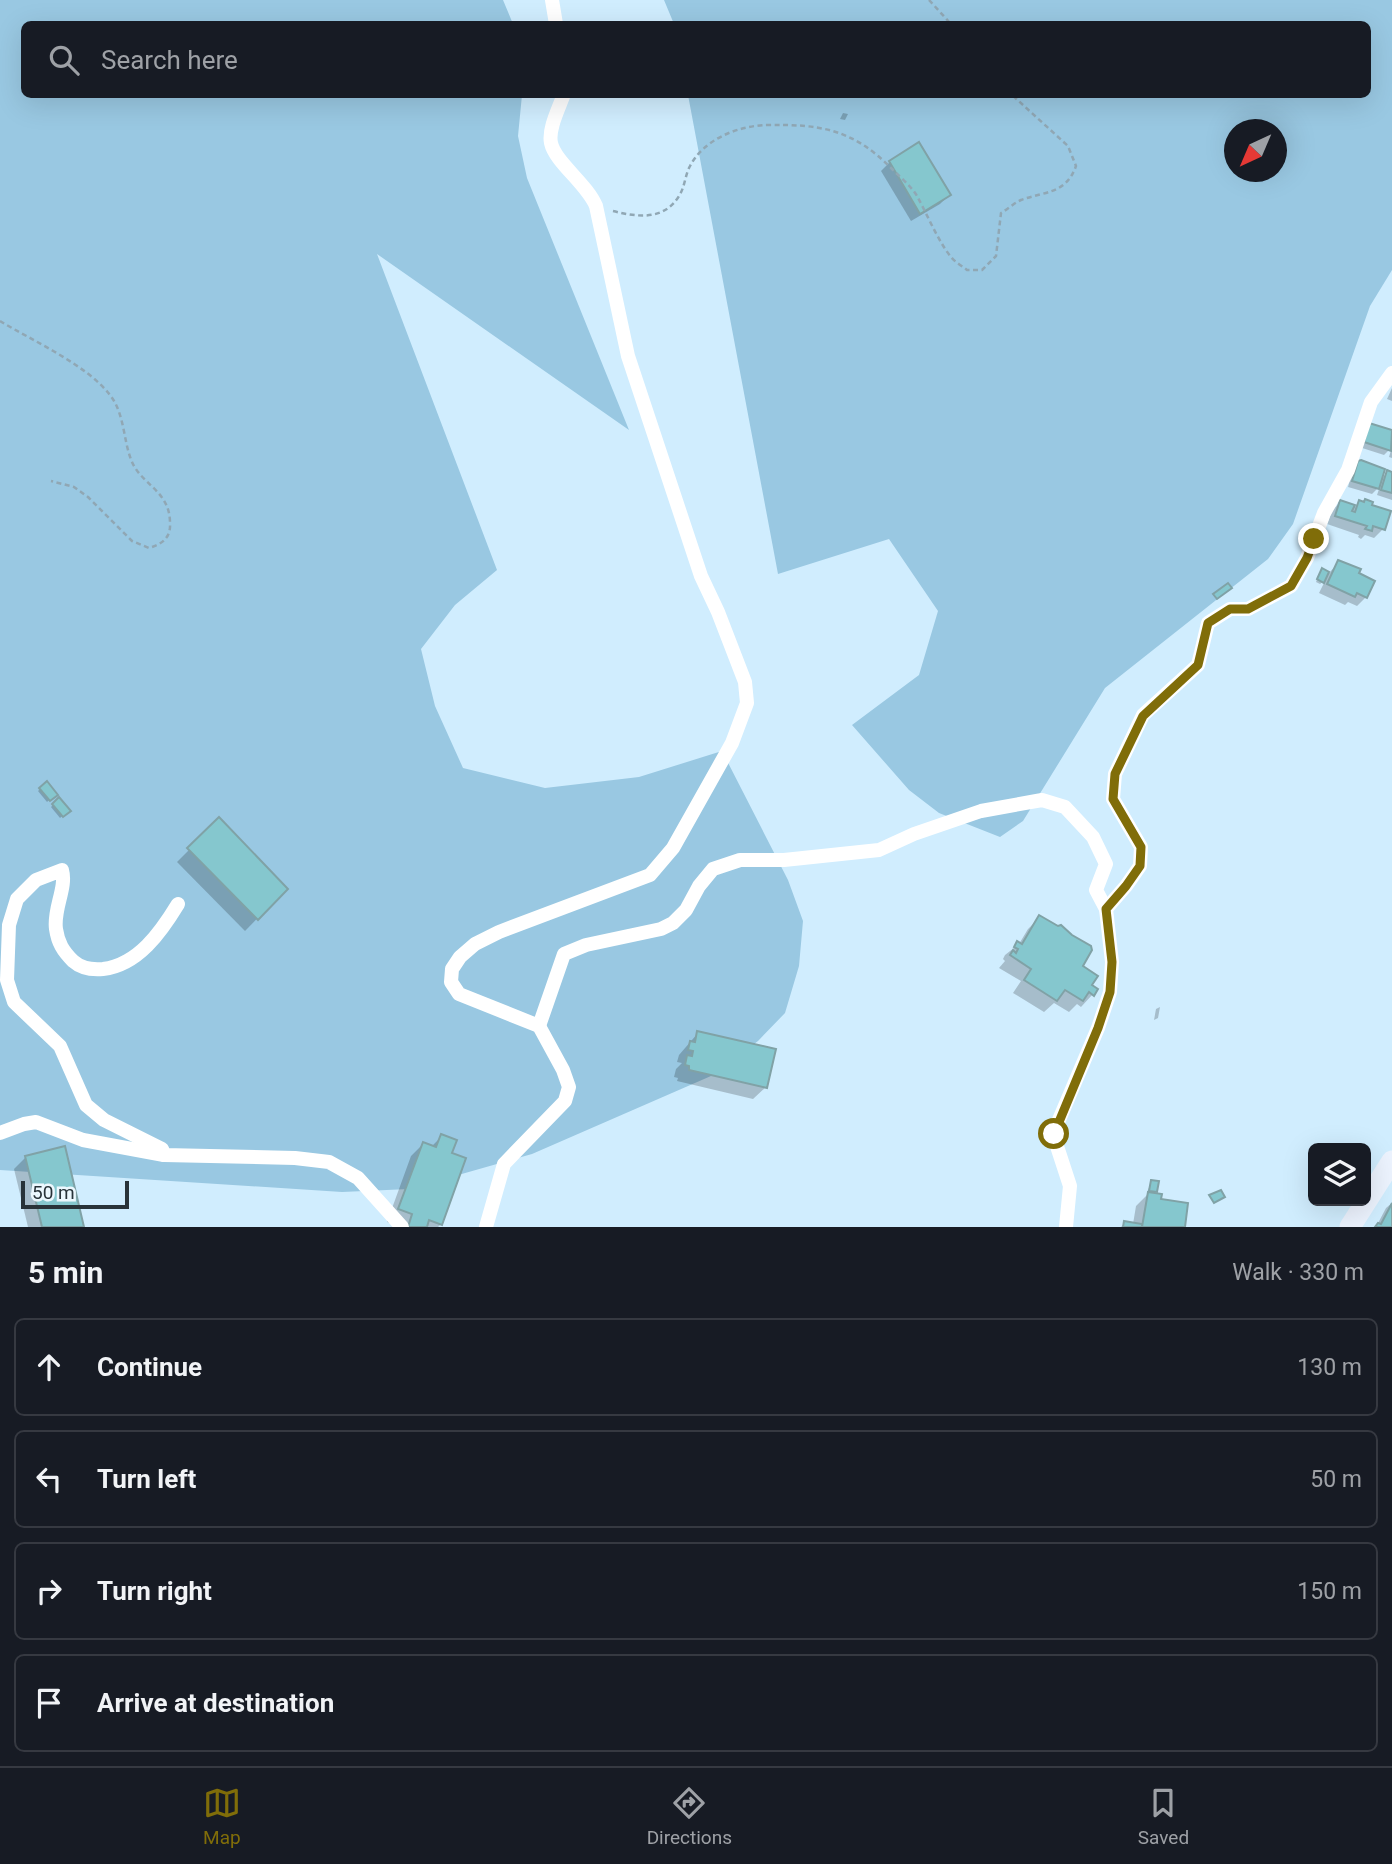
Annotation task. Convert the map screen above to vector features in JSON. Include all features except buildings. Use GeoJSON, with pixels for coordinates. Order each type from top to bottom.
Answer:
{"type":"FeatureCollection","features":[{"type":"Feature","properties":{"kind":"street"},"geometry":{"type":"LineString","coordinates":[[552,0],[556,21]]}},
{"type":"Feature","properties":{"kind":"street"},"geometry":{"type":"LineString","coordinates":[[486,1227],[504,1164],[565,1101],[569,1087],[563,1070],[539,1026],[459,994],[451,982],[452,969],[460,957],[475,944],[499,932],[650,875],[673,848],[732,743],[747,703],[745,682],[701,576],[628,356],[596,206],[591,194],[555,152],[551,141],[563,98]]}},
{"type":"Feature","properties":{"kind":"street"},"geometry":{"type":"LineString","coordinates":[[1106,909],[1140,866],[1141,847],[1113,799],[1115,774],[1143,716],[1198,665],[1208,623],[1230,609],[1248,609],[1291,586],[1307,558],[1324,513],[1348,470],[1371,402],[1392,373]]}},
{"type":"Feature","properties":{"kind":"street"},"geometry":{"type":"LineString","coordinates":[[539,1026],[564,954],[586,945],[661,929],[673,923],[686,910],[699,886],[713,869],[740,860],[783,860],[879,850],[914,834],[981,811],[1042,800],[1065,807],[1093,836],[1106,864],[1096,890],[1106,909],[1112,962],[1110,992],[1098,1028],[1054,1134],[1070,1186],[1066,1227]]}},
{"type":"Feature","properties":{"kind":"street"},"geometry":{"type":"LineString","coordinates":[[164,1155],[162,1149],[104,1120],[86,1105],[60,1046],[14,1002],[7,980],[9,925],[17,899],[26,889],[36,880],[62,870],[64,878],[57,904],[56,927],[61,949],[79,966],[94,970],[117,967],[135,957],[163,930],[178,904]]}},
{"type":"Feature","properties":{"kind":"street"},"geometry":{"type":"LineString","coordinates":[[0,1133],[36,1122],[83,1140],[164,1155],[295,1158],[329,1162],[358,1178],[401,1227]]}},
{"type":"Feature","properties":{"kind":"street"},"geometry":{"type":"LineString","coordinates":[[1350,1227],[1392,1161]]}},
{"type":"Feature","properties":{"kind":"path"},"geometry":{"type":"LineString","coordinates":[[929,0],[948,21]]}},
{"type":"Feature","properties":{"kind":"path"},"geometry":{"type":"LineString","coordinates":[[596,206],[635,216],[654,215],[669,208],[680,195],[690,165],[707,145],[737,129],[762,125],[808,125],[835,130],[876,152],[915,192],[950,256],[967,270],[982,270],[996,256],[1002,213],[1017,201],[1059,189],[1071,179],[1076,166],[1068,146],[1015,98]]}},
{"type":"Feature","properties":{"kind":"path"},"geometry":{"type":"LineString","coordinates":[[0,321],[87,373],[112,397],[119,413],[132,464],[164,498],[170,516],[171,531],[162,544],[149,548],[132,541],[88,497],[74,487],[51,481]]}},
{"type":"Feature","properties":{"kind":"shaded area"},"geometry":{"type":"Polygon","coordinates":[[[0,0],[503,0],[512,21],[21,21],[21,98],[522,98],[518,136],[527,178],[629,430],[377,254],[497,570],[455,605],[421,649],[435,706],[463,768],[545,788],[639,777],[722,751],[788,880],[803,921],[799,966],[785,1013],[758,1041],[711,1076],[532,1154],[409,1189],[342,1192],[0,1170],[0,0]]]}},
{"type":"Feature","properties":{"kind":"shaded area"},"geometry":{"type":"Polygon","coordinates":[[[664,0],[1392,0],[1392,270],[1370,306],[1293,524],[1268,559],[1105,688],[1023,821],[1000,837],[939,813],[909,790],[852,725],[919,675],[938,611],[889,539],[778,574],[689,98],[1371,98],[1371,21],[673,21],[664,0]]]}},
{"type":"Feature","properties":{"kind":"route"},"geometry":{"type":"LineString","coordinates":[[1054,1134],[1110,992],[1112,962],[1106,909],[1140,866],[1141,847],[1113,799],[1115,774],[1143,716],[1198,665],[1208,623],[1230,609],[1248,609],[1291,586],[1314,539]]}}]}
